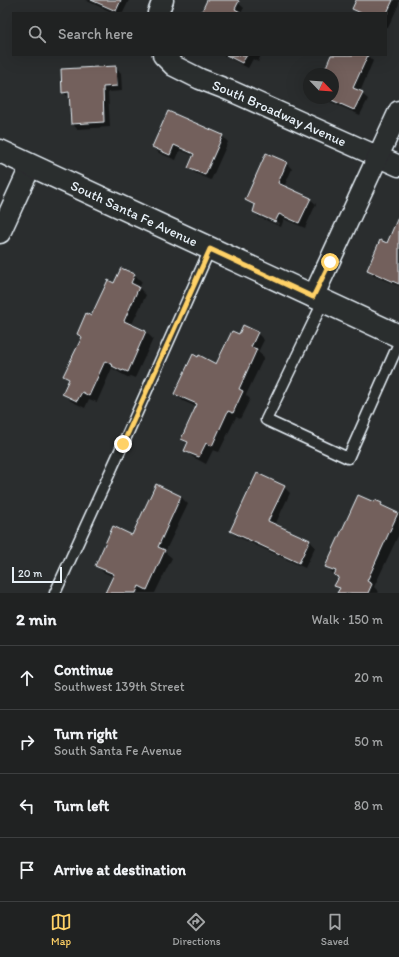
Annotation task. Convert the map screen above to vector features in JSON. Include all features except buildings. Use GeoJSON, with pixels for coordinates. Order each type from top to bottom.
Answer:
{"type":"FeatureCollection","features":[{"type":"Feature","properties":{"kind":"main road","name":"South Santa Fe Avenue"},"geometry":{"type":"LineString","coordinates":[[0,151],[318,300],[399,336]]}},
{"type":"Feature","properties":{"kind":"street"},"geometry":{"type":"LineString","coordinates":[[158,12],[164,0]]}},
{"type":"Feature","properties":{"kind":"street","name":"South Broadway Avenue"},"geometry":{"type":"LineString","coordinates":[[165,56],[174,66],[200,80],[231,91],[399,166]]}},
{"type":"Feature","properties":{"kind":"street"},"geometry":{"type":"LineString","coordinates":[[318,300],[399,111]]}},
{"type":"Feature","properties":{"kind":"street"},"geometry":{"type":"LineString","coordinates":[[0,232],[31,165]]}},
{"type":"Feature","properties":{"kind":"lane"},"geometry":{"type":"LineString","coordinates":[[54,593],[123,444],[210,249]]}},
{"type":"Feature","properties":{"kind":"lane"},"geometry":{"type":"LineString","coordinates":[[318,300],[266,420],[348,458],[399,342]]}},
{"type":"Feature","properties":{"kind":"route"},"geometry":{"type":"LineString","coordinates":[[123,444],[210,249],[313,297],[330,262]]}}]}
